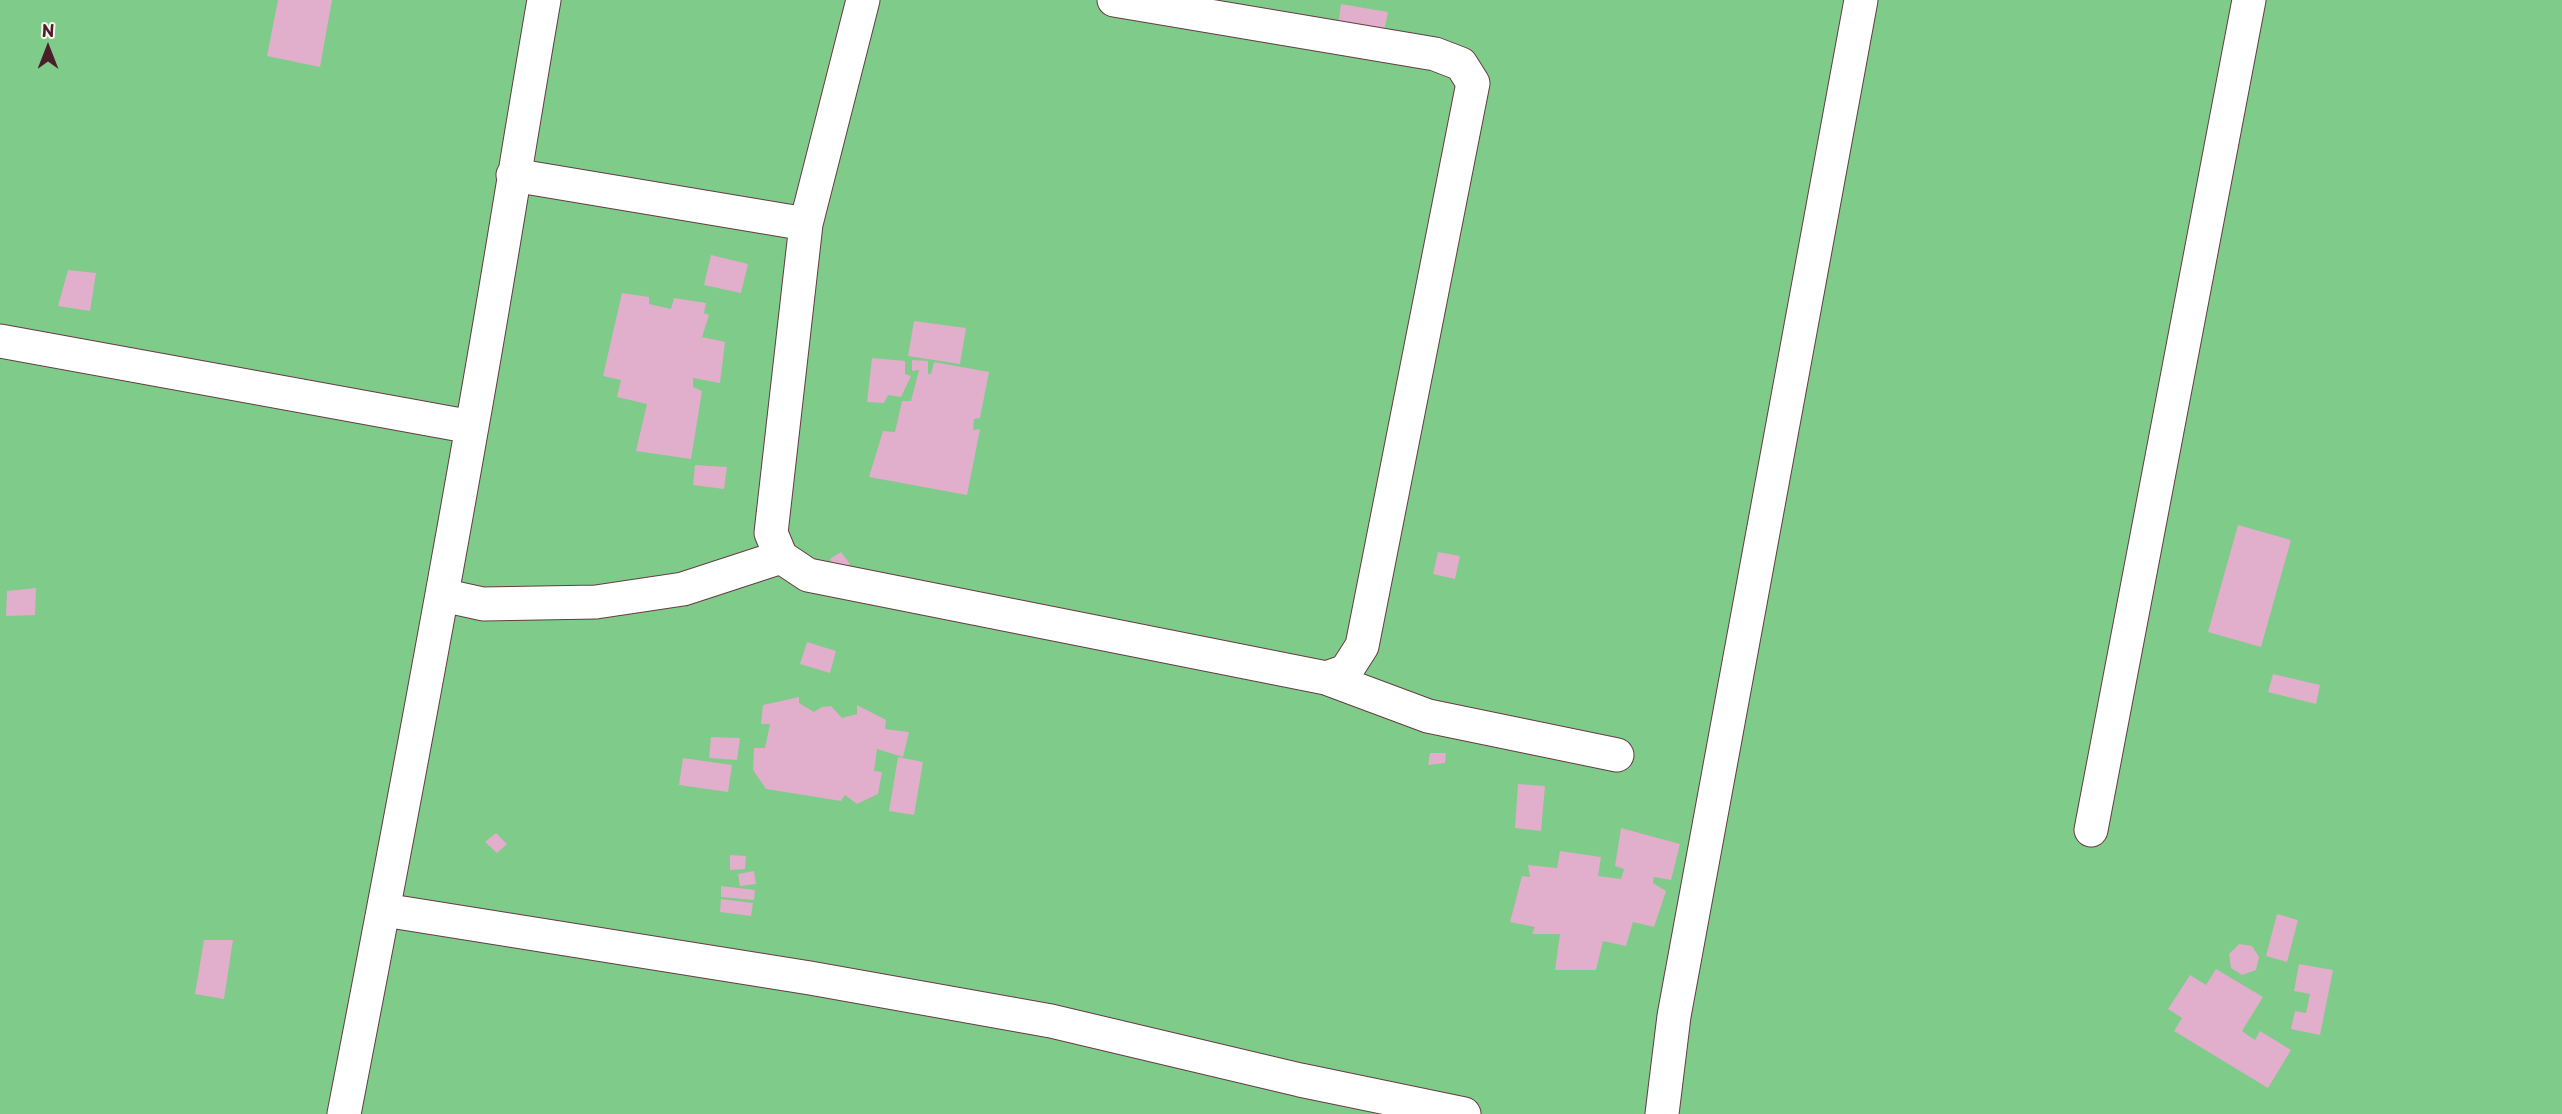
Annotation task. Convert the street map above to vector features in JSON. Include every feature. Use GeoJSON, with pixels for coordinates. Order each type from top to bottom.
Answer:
{"type":"FeatureCollection","features":[{"type":"Feature","properties":{"kind":"street"},"geometry":{"type":"LineString","coordinates":[[344,1114],[421,714],[544,0]]}},
{"type":"Feature","properties":{"kind":"street"},"geometry":{"type":"LineString","coordinates":[[863,0],[806,224],[771,533],[781,557],[808,575],[1326,678],[1428,716],[1617,755]]}},
{"type":"Feature","properties":{"kind":"street"},"geometry":{"type":"LineString","coordinates":[[1114,0],[1435,54],[1461,64],[1473,83],[1362,646],[1346,671],[1326,678]]}},
{"type":"Feature","properties":{"kind":"street"},"geometry":{"type":"LineString","coordinates":[[1662,1114],[1674,1016],[1861,0]]}},
{"type":"Feature","properties":{"kind":"street"},"geometry":{"type":"LineString","coordinates":[[2091,830],[2249,0]]}},
{"type":"Feature","properties":{"kind":"street"},"geometry":{"type":"LineString","coordinates":[[513,175],[806,224]]}},
{"type":"Feature","properties":{"kind":"street"},"geometry":{"type":"LineString","coordinates":[[0,341],[472,427]]}},
{"type":"Feature","properties":{"kind":"street"},"geometry":{"type":"LineString","coordinates":[[442,595],[483,604],[596,602],[683,590],[781,557]]}},
{"type":"Feature","properties":{"kind":"street"},"geometry":{"type":"LineString","coordinates":[[384,910],[810,978],[1051,1021],[1300,1080],[1464,1114]]}},
{"type":"Feature","properties":{"kind":"green space"},"geometry":{"type":"Polygon","coordinates":[[[0,0],[2562,0],[2562,1114],[0,1114],[0,0]]]}},
{"type":"Feature","properties":{"kind":"building"},"geometry":{"type":"Polygon","coordinates":[[[278,0],[332,0],[320,67],[267,56],[278,0]]]}},
{"type":"Feature","properties":{"kind":"building"},"geometry":{"type":"Polygon","coordinates":[[[1341,4],[1388,12],[1384,32],[1338,25],[1341,4]]]}},
{"type":"Feature","properties":{"kind":"building"},"geometry":{"type":"Polygon","coordinates":[[[711,255],[748,264],[741,293],[704,285],[711,255]]]}},
{"type":"Feature","properties":{"kind":"building"},"geometry":{"type":"Polygon","coordinates":[[[68,270],[96,273],[90,311],[58,306],[68,270]]]}},
{"type":"Feature","properties":{"kind":"building"},"geometry":{"type":"Polygon","coordinates":[[[622,293],[649,297],[649,304],[671,309],[674,298],[706,303],[704,313],[709,315],[702,337],[725,342],[720,383],[693,378],[693,387],[702,391],[691,459],[636,451],[647,404],[617,397],[621,380],[603,376],[622,293]]]}},
{"type":"Feature","properties":{"kind":"building"},"geometry":{"type":"Polygon","coordinates":[[[914,321],[966,328],[960,364],[908,356],[914,321]]]}},
{"type":"Feature","properties":{"kind":"building"},"geometry":{"type":"Polygon","coordinates":[[[872,358],[905,361],[905,374],[911,376],[901,397],[888,395],[884,403],[867,402],[872,358]]]}},
{"type":"Feature","properties":{"kind":"building"},"geometry":{"type":"Polygon","coordinates":[[[912,360],[928,361],[928,374],[931,374],[934,362],[989,372],[980,418],[974,419],[973,430],[980,429],[967,495],[869,477],[883,431],[895,432],[902,401],[911,401],[919,370],[912,371],[912,360]]]}},
{"type":"Feature","properties":{"kind":"building"},"geometry":{"type":"Polygon","coordinates":[[[695,465],[727,467],[724,489],[693,485],[695,465]]]}},
{"type":"Feature","properties":{"kind":"building"},"geometry":{"type":"Polygon","coordinates":[[[2238,525],[2291,540],[2261,647],[2208,632],[2238,525]]]}},
{"type":"Feature","properties":{"kind":"building"},"geometry":{"type":"Polygon","coordinates":[[[841,552],[850,564],[835,572],[830,559],[841,552]]]}},
{"type":"Feature","properties":{"kind":"building"},"geometry":{"type":"Polygon","coordinates":[[[1438,552],[1460,556],[1455,579],[1433,574],[1438,552]]]}},
{"type":"Feature","properties":{"kind":"building"},"geometry":{"type":"Polygon","coordinates":[[[36,588],[35,615],[6,616],[7,591],[36,588]]]}},
{"type":"Feature","properties":{"kind":"building"},"geometry":{"type":"Polygon","coordinates":[[[807,642],[836,651],[830,673],[800,664],[807,642]]]}},
{"type":"Feature","properties":{"kind":"building"},"geometry":{"type":"Polygon","coordinates":[[[2273,674],[2320,685],[2316,704],[2268,692],[2273,674]]]}},
{"type":"Feature","properties":{"kind":"building"},"geometry":{"type":"Polygon","coordinates":[[[799,697],[799,703],[814,712],[822,707],[831,706],[842,718],[857,714],[857,705],[886,720],[885,729],[909,732],[903,757],[877,749],[874,771],[882,772],[878,794],[857,804],[845,795],[841,801],[766,789],[753,770],[754,748],[765,748],[770,724],[761,724],[763,705],[799,697]]]}},
{"type":"Feature","properties":{"kind":"building"},"geometry":{"type":"Polygon","coordinates":[[[711,737],[740,738],[737,760],[709,758],[711,737]]]}},
{"type":"Feature","properties":{"kind":"building"},"geometry":{"type":"Polygon","coordinates":[[[1430,753],[1446,753],[1445,763],[1428,765],[1430,753]]]}},
{"type":"Feature","properties":{"kind":"building"},"geometry":{"type":"Polygon","coordinates":[[[898,757],[923,762],[914,815],[889,811],[898,757]]]}},
{"type":"Feature","properties":{"kind":"building"},"geometry":{"type":"Polygon","coordinates":[[[683,758],[732,765],[728,792],[679,785],[683,758]]]}},
{"type":"Feature","properties":{"kind":"building"},"geometry":{"type":"Polygon","coordinates":[[[1518,784],[1545,786],[1541,831],[1515,828],[1518,784]]]}},
{"type":"Feature","properties":{"kind":"building"},"geometry":{"type":"Polygon","coordinates":[[[1621,828],[1680,844],[1671,880],[1654,877],[1653,883],[1666,891],[1654,927],[1633,922],[1626,946],[1603,941],[1596,970],[1555,970],[1560,934],[1532,934],[1535,927],[1510,922],[1522,876],[1530,877],[1528,865],[1557,868],[1560,851],[1601,857],[1598,876],[1621,879],[1624,869],[1615,866],[1621,828]]]}},
{"type":"Feature","properties":{"kind":"building"},"geometry":{"type":"Polygon","coordinates":[[[496,833],[507,844],[497,853],[485,842],[496,833]]]}},
{"type":"Feature","properties":{"kind":"building"},"geometry":{"type":"Polygon","coordinates":[[[730,855],[746,856],[745,869],[730,870],[730,855]]]}},
{"type":"Feature","properties":{"kind":"building"},"geometry":{"type":"Polygon","coordinates":[[[754,871],[756,884],[740,886],[738,874],[754,871]]]}},
{"type":"Feature","properties":{"kind":"building"},"geometry":{"type":"Polygon","coordinates":[[[721,886],[755,890],[754,900],[721,897],[721,886]]]}},
{"type":"Feature","properties":{"kind":"building"},"geometry":{"type":"Polygon","coordinates":[[[721,899],[753,903],[751,916],[720,912],[721,899]]]}},
{"type":"Feature","properties":{"kind":"building"},"geometry":{"type":"Polygon","coordinates":[[[2277,914],[2298,920],[2287,962],[2266,956],[2277,914]]]}},
{"type":"Feature","properties":{"kind":"building"},"geometry":{"type":"Polygon","coordinates":[[[204,940],[233,940],[224,999],[195,994],[204,940]]]}},
{"type":"Feature","properties":{"kind":"building"},"geometry":{"type":"Polygon","coordinates":[[[2239,944],[2252,946],[2259,957],[2256,970],[2242,975],[2231,968],[2229,954],[2239,944]]]}},
{"type":"Feature","properties":{"kind":"building"},"geometry":{"type":"Polygon","coordinates":[[[2299,964],[2333,970],[2320,1035],[2291,1029],[2295,1011],[2306,1013],[2310,994],[2294,991],[2299,964]]]}},
{"type":"Feature","properties":{"kind":"building"},"geometry":{"type":"Polygon","coordinates":[[[2216,969],[2263,997],[2242,1031],[2255,1040],[2260,1031],[2291,1050],[2268,1088],[2174,1031],[2182,1018],[2168,1009],[2190,975],[2206,985],[2216,969]]]}}]}
